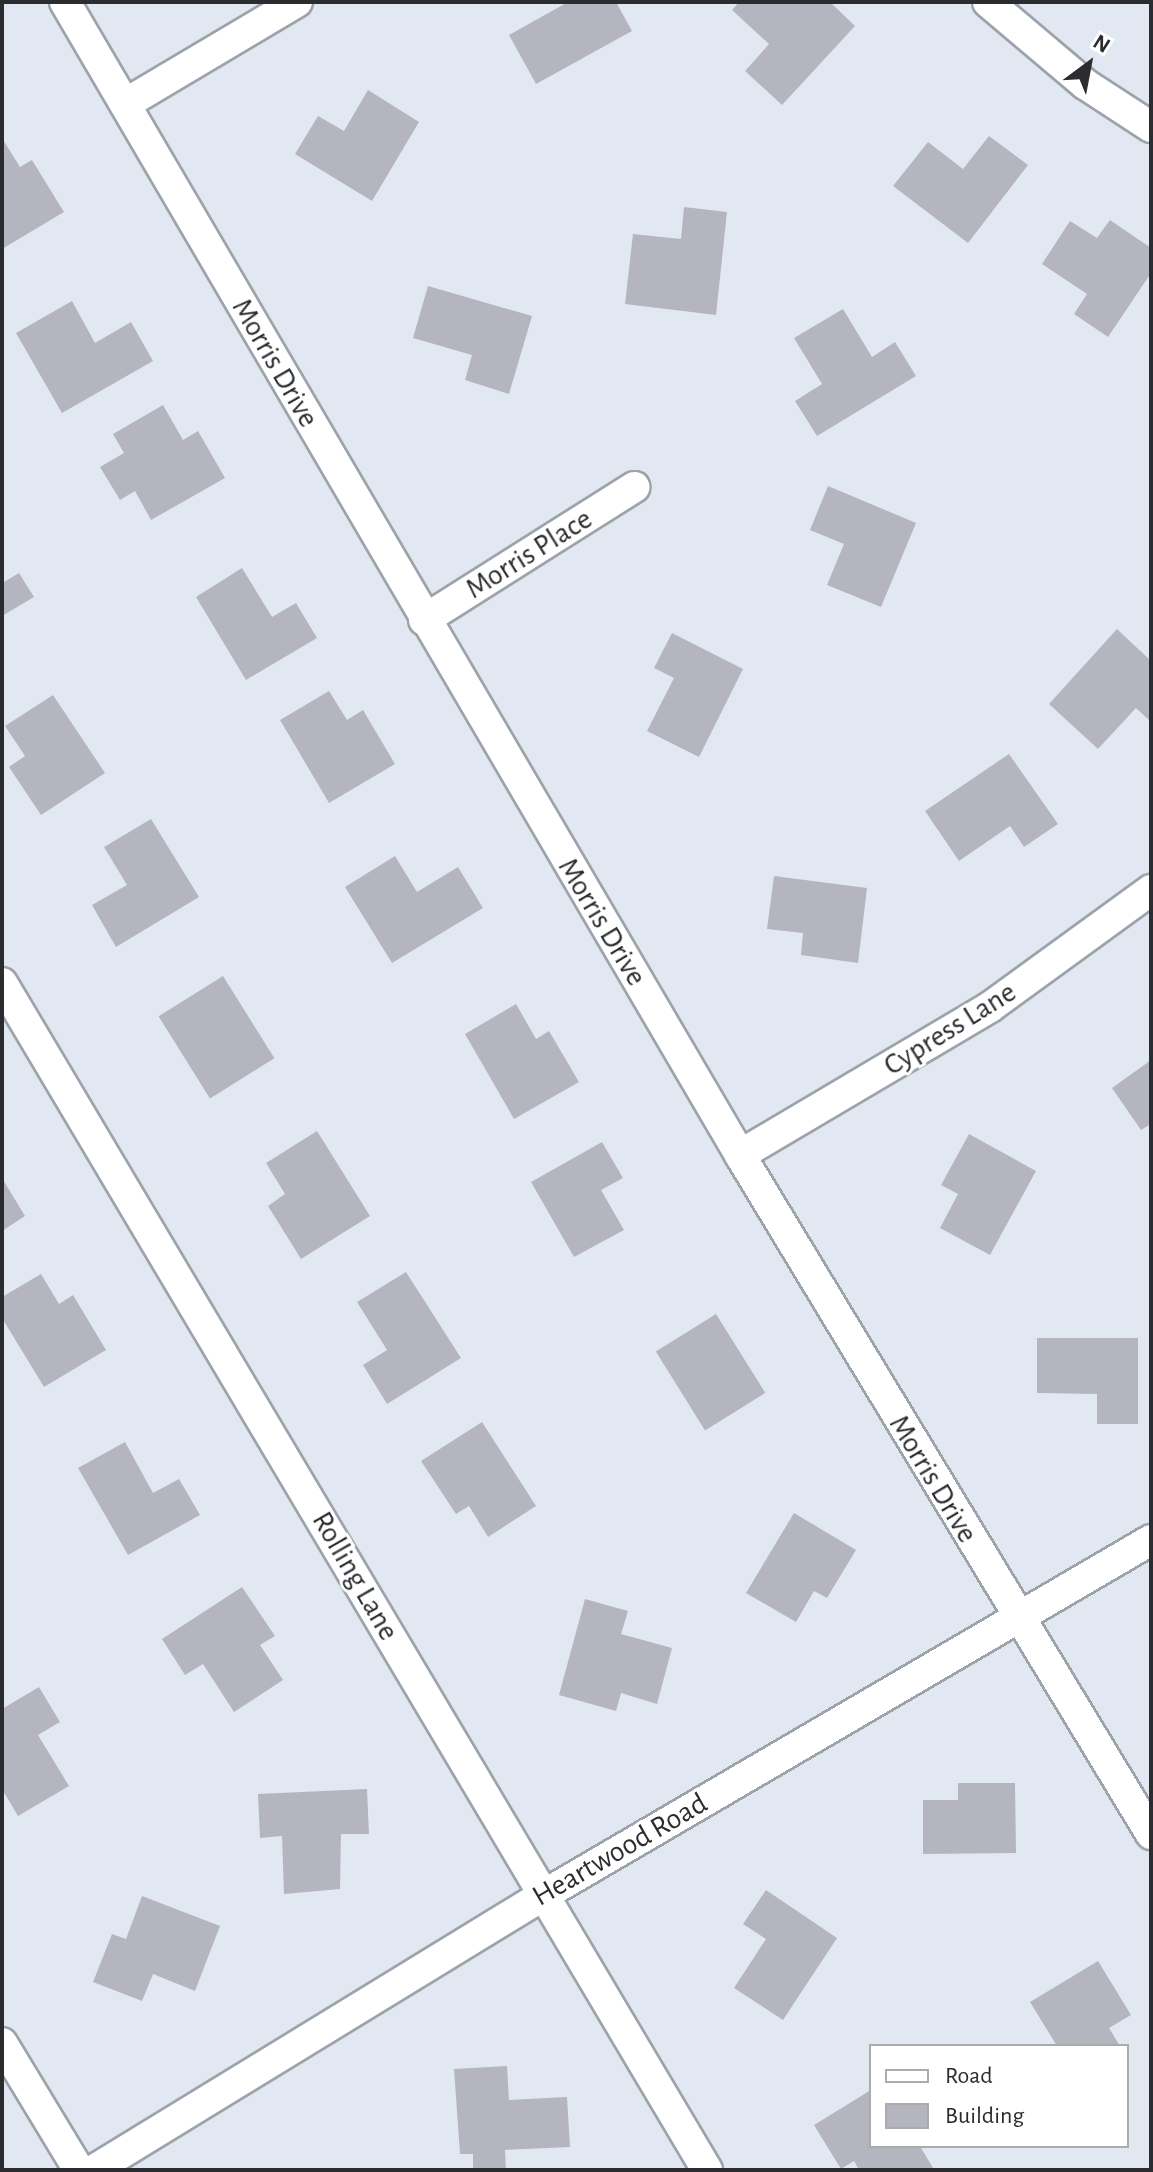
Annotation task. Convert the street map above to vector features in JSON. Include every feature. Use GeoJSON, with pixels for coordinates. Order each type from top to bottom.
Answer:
{"type":"FeatureCollection","features":[{"type":"Feature","properties":{"kind":"street","name":"Morris Drive"},"geometry":{"type":"LineString","coordinates":[[65,2],[424,620],[740,1155],[1017,1618],[1151,1834]]}},
{"type":"Feature","properties":{"kind":"street"},"geometry":{"type":"LineString","coordinates":[[125,104],[297,2]]}},
{"type":"Feature","properties":{"kind":"street"},"geometry":{"type":"LineString","coordinates":[[988,2],[1085,84],[1151,127]]}},
{"type":"Feature","properties":{"kind":"street","name":"Morris Place"},"geometry":{"type":"LineString","coordinates":[[424,620],[634,487]]}},
{"type":"Feature","properties":{"kind":"street","name":"Cypress Lane"},"geometry":{"type":"LineString","coordinates":[[740,1155],[990,1007],[1151,890]]}},
{"type":"Feature","properties":{"kind":"street","name":"Rolling Lane"},"geometry":{"type":"LineString","coordinates":[[2,983],[707,2170]]}},
{"type":"Feature","properties":{"kind":"street","name":"Heartwood Road"},"geometry":{"type":"LineString","coordinates":[[94,2170],[542,1896],[1151,1540]]}},
{"type":"Feature","properties":{"kind":"street"},"geometry":{"type":"LineString","coordinates":[[2,2043],[79,2170]]}},
{"type":"Feature","properties":{"kind":"building"},"geometry":{"type":"Polygon","coordinates":[[[568,2],[616,2],[632,31],[536,84],[509,35],[568,2]]]}},
{"type":"Feature","properties":{"kind":"building"},"geometry":{"type":"Polygon","coordinates":[[[739,2],[830,2],[855,26],[782,105],[745,71],[769,44],[732,10],[739,2]]]}},
{"type":"Feature","properties":{"kind":"building"},"geometry":{"type":"Polygon","coordinates":[[[368,90],[419,122],[372,201],[295,154],[318,116],[344,131],[368,90]]]}},
{"type":"Feature","properties":{"kind":"building"},"geometry":{"type":"Polygon","coordinates":[[[989,136],[1028,165],[968,243],[893,186],[928,142],[963,169],[989,136]]]}},
{"type":"Feature","properties":{"kind":"building"},"geometry":{"type":"Polygon","coordinates":[[[2,138],[20,167],[32,160],[64,212],[2,249],[2,138]]]}},
{"type":"Feature","properties":{"kind":"building"},"geometry":{"type":"Polygon","coordinates":[[[684,207],[727,212],[716,315],[625,304],[633,234],[681,239],[684,207]]]}},
{"type":"Feature","properties":{"kind":"building"},"geometry":{"type":"Polygon","coordinates":[[[1110,220],[1151,248],[1151,273],[1108,337],[1074,314],[1087,294],[1042,264],[1070,221],[1097,238],[1110,220]]]}},
{"type":"Feature","properties":{"kind":"building"},"geometry":{"type":"Polygon","coordinates":[[[428,286],[532,316],[509,394],[465,380],[472,355],[413,338],[428,286]]]}},
{"type":"Feature","properties":{"kind":"building"},"geometry":{"type":"Polygon","coordinates":[[[72,301],[95,343],[131,322],[153,361],[62,413],[16,333],[72,301]]]}},
{"type":"Feature","properties":{"kind":"building"},"geometry":{"type":"Polygon","coordinates":[[[843,309],[872,357],[895,342],[916,376],[817,436],[795,401],[822,384],[794,338],[843,309]]]}},
{"type":"Feature","properties":{"kind":"building"},"geometry":{"type":"Polygon","coordinates":[[[163,405],[183,440],[198,431],[225,478],[151,520],[135,491],[120,500],[100,467],[124,453],[113,434],[163,405]]]}},
{"type":"Feature","properties":{"kind":"building"},"geometry":{"type":"Polygon","coordinates":[[[828,486],[916,523],[881,607],[827,585],[844,544],[810,530],[828,486]]]}},
{"type":"Feature","properties":{"kind":"building"},"geometry":{"type":"Polygon","coordinates":[[[242,568],[272,617],[296,603],[317,638],[246,680],[196,597],[242,568]]]}},
{"type":"Feature","properties":{"kind":"building"},"geometry":{"type":"Polygon","coordinates":[[[19,573],[34,597],[2,616],[2,578],[4,582],[19,573]]]}},
{"type":"Feature","properties":{"kind":"building"},"geometry":{"type":"Polygon","coordinates":[[[1117,629],[1151,661],[1151,722],[1136,708],[1098,749],[1049,704],[1117,629]]]}},
{"type":"Feature","properties":{"kind":"building"},"geometry":{"type":"Polygon","coordinates":[[[672,633],[743,669],[699,757],[647,731],[674,678],[654,668],[672,633]]]}},
{"type":"Feature","properties":{"kind":"building"},"geometry":{"type":"Polygon","coordinates":[[[329,691],[347,720],[363,710],[395,764],[329,803],[280,720],[329,691]]]}},
{"type":"Feature","properties":{"kind":"building"},"geometry":{"type":"Polygon","coordinates":[[[53,695],[105,773],[41,815],[9,767],[25,756],[5,726],[53,695]]]}},
{"type":"Feature","properties":{"kind":"building"},"geometry":{"type":"Polygon","coordinates":[[[1009,754],[1058,824],[1024,847],[1010,826],[959,861],[925,811],[1009,754]]]}},
{"type":"Feature","properties":{"kind":"building"},"geometry":{"type":"Polygon","coordinates":[[[151,819],[199,897],[116,947],[92,905],[127,885],[104,847],[151,819]]]}},
{"type":"Feature","properties":{"kind":"building"},"geometry":{"type":"Polygon","coordinates":[[[395,856],[417,892],[458,867],[483,908],[392,963],[345,887],[395,856]]]}},
{"type":"Feature","properties":{"kind":"building"},"geometry":{"type":"Polygon","coordinates":[[[774,876],[867,888],[858,963],[801,955],[803,933],[767,929],[774,876]]]}},
{"type":"Feature","properties":{"kind":"building"},"geometry":{"type":"Polygon","coordinates":[[[223,976],[274,1058],[210,1099],[159,1016],[223,976]]]}},
{"type":"Feature","properties":{"kind":"building"},"geometry":{"type":"Polygon","coordinates":[[[516,1004],[536,1039],[549,1031],[579,1082],[514,1119],[465,1034],[516,1004]]]}},
{"type":"Feature","properties":{"kind":"building"},"geometry":{"type":"Polygon","coordinates":[[[1151,1060],[1151,1124],[1141,1130],[1112,1088],[1151,1060]]]}},
{"type":"Feature","properties":{"kind":"building"},"geometry":{"type":"Polygon","coordinates":[[[317,1131],[370,1216],[301,1259],[268,1206],[285,1194],[266,1163],[317,1131]]]}},
{"type":"Feature","properties":{"kind":"building"},"geometry":{"type":"Polygon","coordinates":[[[969,1134],[1036,1171],[990,1255],[940,1228],[958,1194],[941,1185],[969,1134]]]}},
{"type":"Feature","properties":{"kind":"building"},"geometry":{"type":"Polygon","coordinates":[[[602,1142],[623,1178],[601,1190],[624,1230],[574,1257],[531,1182],[602,1142]]]}},
{"type":"Feature","properties":{"kind":"building"},"geometry":{"type":"Polygon","coordinates":[[[2,1178],[25,1216],[2,1231],[2,1178]]]}},
{"type":"Feature","properties":{"kind":"building"},"geometry":{"type":"Polygon","coordinates":[[[406,1272],[461,1358],[387,1404],[363,1365],[387,1350],[357,1302],[406,1272]]]}},
{"type":"Feature","properties":{"kind":"building"},"geometry":{"type":"Polygon","coordinates":[[[41,1274],[59,1304],[73,1295],[106,1350],[44,1387],[2,1318],[2,1297],[41,1274]]]}},
{"type":"Feature","properties":{"kind":"building"},"geometry":{"type":"Polygon","coordinates":[[[716,1314],[765,1393],[705,1430],[656,1352],[716,1314]]]}},
{"type":"Feature","properties":{"kind":"building"},"geometry":{"type":"Polygon","coordinates":[[[1037,1338],[1138,1338],[1138,1424],[1097,1424],[1097,1394],[1037,1393],[1037,1338]]]}},
{"type":"Feature","properties":{"kind":"building"},"geometry":{"type":"Polygon","coordinates":[[[482,1422],[536,1506],[488,1537],[469,1506],[456,1514],[421,1461],[482,1422]]]}},
{"type":"Feature","properties":{"kind":"building"},"geometry":{"type":"Polygon","coordinates":[[[125,1442],[153,1493],[179,1479],[200,1515],[128,1555],[78,1468],[125,1442]]]}},
{"type":"Feature","properties":{"kind":"building"},"geometry":{"type":"Polygon","coordinates":[[[794,1513],[856,1550],[827,1598],[814,1591],[796,1622],[746,1593],[794,1513]]]}},
{"type":"Feature","properties":{"kind":"building"},"geometry":{"type":"Polygon","coordinates":[[[242,1587],[275,1636],[260,1645],[283,1680],[234,1712],[203,1664],[185,1675],[162,1639],[242,1587]]]}},
{"type":"Feature","properties":{"kind":"building"},"geometry":{"type":"Polygon","coordinates":[[[585,1599],[628,1611],[621,1634],[672,1648],[657,1704],[621,1693],[616,1711],[559,1695],[585,1599]]]}},
{"type":"Feature","properties":{"kind":"building"},"geometry":{"type":"Polygon","coordinates":[[[39,1687],[60,1722],[38,1735],[69,1786],[18,1816],[2,1789],[2,1709],[39,1687]]]}},
{"type":"Feature","properties":{"kind":"building"},"geometry":{"type":"Polygon","coordinates":[[[958,1783],[1015,1783],[1016,1853],[923,1854],[923,1800],[958,1800],[958,1783]]]}},
{"type":"Feature","properties":{"kind":"building"},"geometry":{"type":"Polygon","coordinates":[[[367,1789],[369,1834],[341,1834],[340,1889],[284,1894],[282,1836],[260,1838],[258,1794],[367,1789]]]}},
{"type":"Feature","properties":{"kind":"building"},"geometry":{"type":"Polygon","coordinates":[[[766,1890],[837,1938],[783,2020],[734,1988],[766,1939],[743,1924],[766,1890]]]}},
{"type":"Feature","properties":{"kind":"building"},"geometry":{"type":"Polygon","coordinates":[[[142,1896],[220,1926],[195,1991],[153,1974],[142,2001],[93,1982],[112,1934],[126,1939],[142,1896]]]}},
{"type":"Feature","properties":{"kind":"building"},"geometry":{"type":"Polygon","coordinates":[[[1098,1961],[1131,2015],[1109,2028],[1119,2044],[1056,2044],[1030,2002],[1098,1961]]]}},
{"type":"Feature","properties":{"kind":"building"},"geometry":{"type":"Polygon","coordinates":[[[507,2066],[509,2100],[567,2097],[570,2147],[505,2150],[506,2170],[473,2170],[473,2154],[460,2154],[454,2069],[507,2066]]]}},
{"type":"Feature","properties":{"kind":"building"},"geometry":{"type":"Polygon","coordinates":[[[869,2091],[869,2148],[921,2148],[933,2168],[859,2170],[854,2161],[841,2169],[814,2125],[869,2091]]]}}]}
